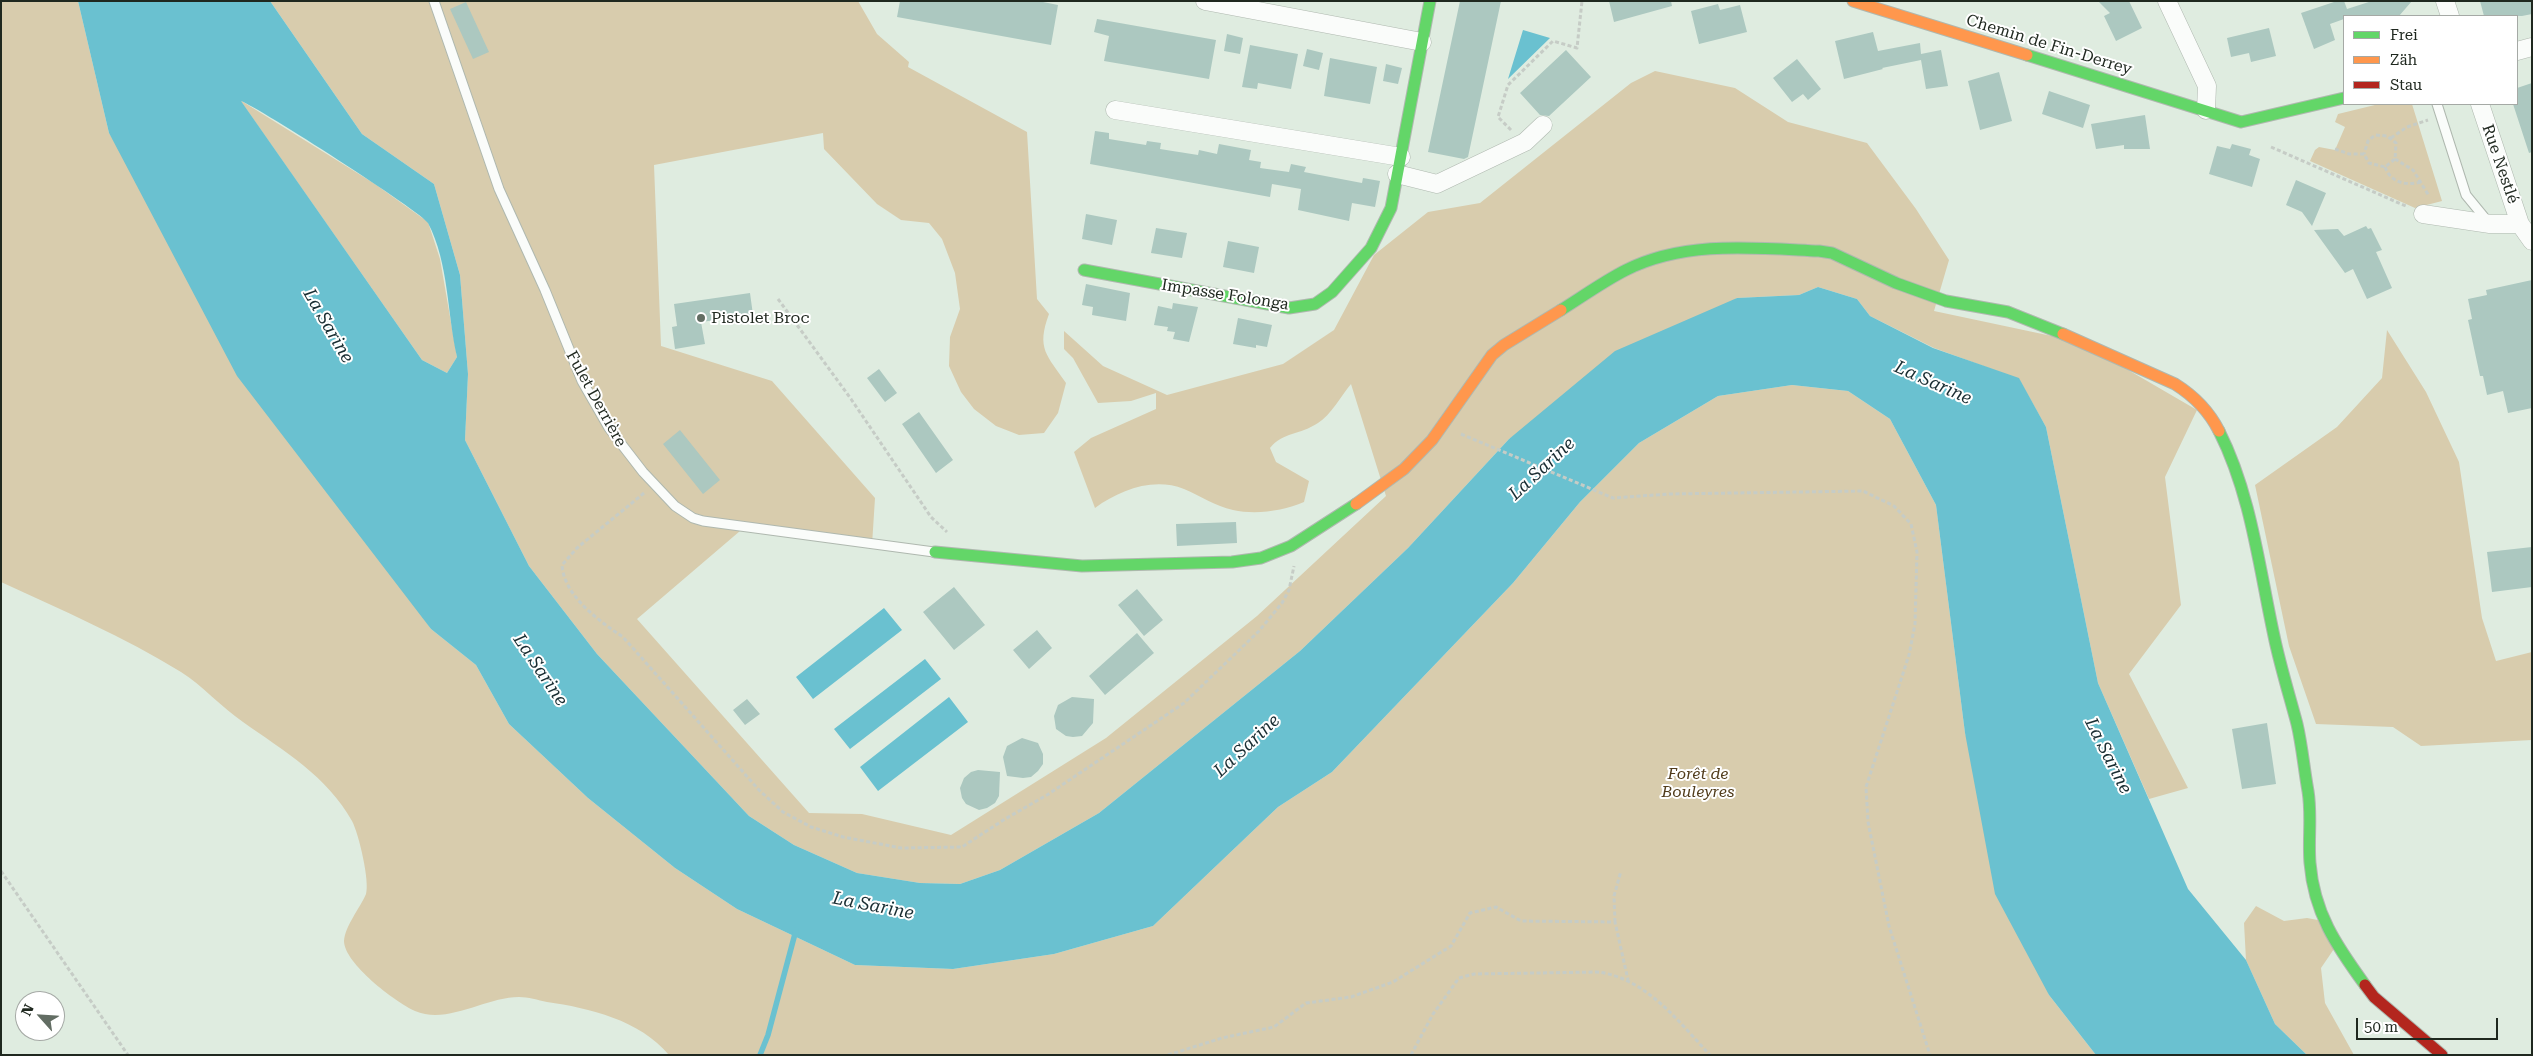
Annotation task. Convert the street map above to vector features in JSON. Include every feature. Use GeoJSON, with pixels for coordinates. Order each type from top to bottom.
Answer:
{"type":"FeatureCollection","features":[{"type":"Feature","properties":{"kind":"street"},"geometry":{"type":"LineString","coordinates":[[1205,1],[1422,42]]}},
{"type":"Feature","properties":{"kind":"street","name":"Impasse Folonga"},"geometry":{"type":"LineString","coordinates":[[1084,270],[1289,308],[1315,304],[1332,292],[1370,248],[1391,208],[1430,1]]}},
{"type":"Feature","properties":{"kind":"street","name":"Chemin de Fin-Derrey"},"geometry":{"type":"LineString","coordinates":[[1853,1],[2241,122],[2343,98]]}},
{"type":"Feature","properties":{"kind":"street"},"geometry":{"type":"LineString","coordinates":[[2167,1],[2206,86],[2206,110]]}},
{"type":"Feature","properties":{"kind":"street"},"geometry":{"type":"LineString","coordinates":[[2445,1],[2450,15]]}},
{"type":"Feature","properties":{"kind":"street"},"geometry":{"type":"LineString","coordinates":[[2518,51],[2532,47]]}},
{"type":"Feature","properties":{"kind":"street","name":"Rue Nestlé"},"geometry":{"type":"LineString","coordinates":[[2480,105],[2520,224],[2532,241]]}},
{"type":"Feature","properties":{"kind":"street"},"geometry":{"type":"LineString","coordinates":[[1115,110],[1399,165],[1438,184],[1524,142],[1543,125]]}},
{"type":"Feature","properties":{"kind":"street"},"geometry":{"type":"LineString","coordinates":[[2432,215],[2490,224],[2520,224]]}},
{"type":"Feature","properties":{"kind":"street"},"geometry":{"type":"LineString","coordinates":[[935,552],[1082,566],[1250,561],[1274,554],[1291,546],[1354,507],[1404,469],[1432,440],[1481,368],[1504,345],[1627,269],[1665,256],[1722,247],[1807,250],[1832,253],[1896,283],[1946,301],[2008,312],[2034,321],[2153,373],[2175,384],[2201,404],[2221,432],[2245,498],[2279,661],[2304,756],[2310,802],[2313,888],[2323,921],[2336,946],[2374,997],[2442,1055]]}},
{"type":"Feature","properties":{"kind":"lane","name":"Fulet Derrière"},"geometry":{"type":"LineString","coordinates":[[434,1],[499,189],[546,290],[575,365],[609,428],[625,452],[654,485],[684,513],[716,524],[935,552]]}},
{"type":"Feature","properties":{"kind":"lane"},"geometry":{"type":"LineString","coordinates":[[2437,105],[2466,196],[2490,224]]}},
{"type":"Feature","properties":{"kind":"path"},"geometry":{"type":"LineString","coordinates":[[1524,142],[1498,117],[1508,85],[1554,41],[1577,48],[1582,1]]}},
{"type":"Feature","properties":{"kind":"path"},"geometry":{"type":"LineString","coordinates":[[2421,182],[2403,183],[2389,175],[2385,167],[2369,163],[2364,154],[2368,142],[2375,135],[2391,138],[2407,127],[2441,116]]}},
{"type":"Feature","properties":{"kind":"path"},"geometry":{"type":"LineString","coordinates":[[2385,167],[2395,159],[2397,148],[2391,138]]}},
{"type":"Feature","properties":{"kind":"path"},"geometry":{"type":"LineString","coordinates":[[2271,147],[2432,215]]}},
{"type":"Feature","properties":{"kind":"path"},"geometry":{"type":"LineString","coordinates":[[2335,149],[2349,154],[2364,154]]}},
{"type":"Feature","properties":{"kind":"path"},"geometry":{"type":"LineString","coordinates":[[2395,159],[2409,166],[2421,182],[2432,215]]}},
{"type":"Feature","properties":{"kind":"path"},"geometry":{"type":"LineString","coordinates":[[778,299],[851,399],[931,516],[952,536]]}},
{"type":"Feature","properties":{"kind":"path"},"geometry":{"type":"LineString","coordinates":[[1485,444],[1612,498],[1669,494],[1863,491],[1894,506],[1911,524],[1917,552],[1915,624],[1908,655],[1866,787],[1868,822],[1889,926],[1930,1055]]}},
{"type":"Feature","properties":{"kind":"path"},"geometry":{"type":"LineString","coordinates":[[654,485],[577,548],[562,565],[563,577],[574,594],[600,622],[623,637],[759,790],[783,812],[811,827],[843,837],[901,848],[962,847],[1046,795],[1184,703],[1259,632],[1282,603],[1289,590],[1294,568],[1291,546]]}},
{"type":"Feature","properties":{"kind":"path"},"geometry":{"type":"LineString","coordinates":[[1,871],[128,1055]]}},
{"type":"Feature","properties":{"kind":"path"},"geometry":{"type":"LineString","coordinates":[[1621,871],[1614,896],[1615,922],[1628,980]]}},
{"type":"Feature","properties":{"kind":"path"},"geometry":{"type":"LineString","coordinates":[[1168,1055],[1222,1038],[1274,1027],[1306,1003],[1351,997],[1393,982],[1452,946],[1470,913],[1482,909],[1496,907],[1521,921],[1615,922]]}},
{"type":"Feature","properties":{"kind":"path"},"geometry":{"type":"LineString","coordinates":[[1411,1055],[1433,1014],[1459,978],[1474,974],[1597,972],[1610,973],[1628,980],[1673,1015],[1710,1055]]}},
{"type":"Feature","properties":{"kind":"green space","name":"Forêt de Bouleyres"},"geometry":{"type":"Polygon","coordinates":[[[1,1],[78,1],[109,133],[431,629],[476,665],[509,724],[588,798],[675,868],[737,909],[855,965],[953,969],[1054,954],[1153,926],[1278,807],[1332,772],[1513,583],[1580,502],[1639,443],[1718,396],[1792,385],[1848,391],[1890,419],[1936,505],[1965,733],[2049,995],[2096,1055],[669,1055],[657,1043],[629,1024],[596,1012],[529,998],[506,998],[440,1015],[415,1011],[395,999],[372,981],[352,960],[346,950],[345,935],[366,894],[367,888],[363,858],[355,827],[342,805],[330,791],[289,754],[235,716],[181,672],[115,636],[1,582],[1,1]]]}},
{"type":"Feature","properties":{"kind":"green space"},"geometry":{"type":"Polygon","coordinates":[[[270,1],[858,1],[877,34],[909,62],[908,67],[1027,132],[1037,299],[1049,314],[1044,336],[1046,351],[1066,383],[1058,413],[1044,433],[1019,435],[996,426],[974,409],[961,392],[949,366],[950,337],[960,309],[955,273],[942,239],[929,223],[901,220],[877,204],[824,149],[823,133],[654,165],[661,346],[772,381],[875,498],[872,545],[740,531],[637,619],[809,813],[862,814],[951,835],[1106,738],[1257,616],[1386,496],[1351,384],[1323,420],[1305,430],[1280,439],[1270,448],[1276,462],[1309,481],[1304,502],[1287,508],[1269,511],[1233,510],[1184,489],[1161,484],[1137,487],[1126,491],[1095,508],[1074,452],[1091,438],[1156,409],[1156,393],[1131,401],[1098,403],[1073,358],[1064,349],[1064,331],[1103,366],[1167,395],[1283,364],[1334,330],[1374,255],[1428,212],[1480,203],[1631,83],[1655,71],[1735,88],[1788,122],[1867,143],[1916,209],[1949,260],[1934,311],[2080,342],[2197,410],[2165,477],[2181,605],[2129,674],[2188,788],[2149,799],[2098,683],[2046,427],[2019,379],[1934,348],[1870,316],[1857,299],[1818,287],[1799,295],[1737,298],[1509,439],[1408,548],[1300,651],[1099,813],[1000,870],[960,884],[920,883],[857,873],[794,845],[749,816],[597,654],[529,566],[465,440],[468,374],[460,275],[434,184],[362,134],[270,1]]]}},
{"type":"Feature","properties":{"kind":"green space"},"geometry":{"type":"Polygon","coordinates":[[[240,100],[375,184],[428,222],[440,259],[457,357],[447,373],[422,360],[240,100]]]}},
{"type":"Feature","properties":{"kind":"green space"},"geometry":{"type":"Polygon","coordinates":[[[2375,105],[2412,105],[2442,201],[2415,208],[2310,161],[2315,150],[2319,147],[2335,150],[2345,127],[2335,122],[2338,114],[2375,105]]]}},
{"type":"Feature","properties":{"kind":"green space"},"geometry":{"type":"Polygon","coordinates":[[[2387,330],[2426,392],[2459,462],[2482,618],[2496,661],[2532,652],[2532,740],[2421,746],[2393,727],[2316,724],[2289,646],[2255,485],[2337,427],[2382,378],[2387,330]]]}},
{"type":"Feature","properties":{"kind":"green space"},"geometry":{"type":"Polygon","coordinates":[[[2256,906],[2284,921],[2307,918],[2323,921],[2336,946],[2321,968],[2325,1003],[2354,1055],[2307,1055],[2275,1024],[2246,960],[2244,923],[2256,906]]]}},
{"type":"Feature","properties":{"kind":"water","name":"La Sarine"},"geometry":{"type":"Polygon","coordinates":[[[78,1],[270,1],[362,134],[434,184],[460,275],[468,374],[465,440],[529,566],[597,654],[749,816],[794,845],[857,873],[920,883],[960,884],[1000,870],[1099,813],[1300,651],[1408,548],[1509,439],[1615,351],[1737,298],[1799,295],[1818,287],[1857,299],[1870,316],[1933,348],[2019,378],[2046,427],[2098,683],[2188,889],[2246,960],[2275,1024],[2307,1055],[2096,1055],[2049,995],[1995,894],[1965,733],[1936,505],[1890,419],[1848,391],[1792,385],[1718,396],[1639,443],[1580,502],[1513,583],[1332,772],[1278,807],[1153,926],[1054,954],[953,969],[855,965],[737,909],[675,868],[588,798],[509,724],[476,665],[431,629],[237,376],[109,133],[78,1]],[[241,101],[422,360],[447,373],[457,357],[444,272],[435,238],[428,223],[371,181],[241,101]]]}},
{"type":"Feature","properties":{"kind":"water"},"geometry":{"type":"Polygon","coordinates":[[[1523,30],[1550,38],[1508,79],[1523,30]]]}},
{"type":"Feature","properties":{"kind":"water"},"geometry":{"type":"Polygon","coordinates":[[[884,608],[902,630],[813,699],[796,677],[884,608]]]}},
{"type":"Feature","properties":{"kind":"water"},"geometry":{"type":"Polygon","coordinates":[[[925,659],[941,679],[850,749],[834,729],[925,659]]]}},
{"type":"Feature","properties":{"kind":"water"},"geometry":{"type":"Polygon","coordinates":[[[949,697],[968,722],[878,791],[860,767],[949,697]]]}},
{"type":"Feature","properties":{"kind":"building"},"geometry":{"type":"Polygon","coordinates":[[[900,1],[1038,1],[1058,5],[1051,45],[897,17],[900,1]]]}},
{"type":"Feature","properties":{"kind":"building"},"geometry":{"type":"Polygon","coordinates":[[[1460,1],[1501,1],[1468,157],[1464,159],[1428,152],[1460,1]]]}},
{"type":"Feature","properties":{"kind":"building"},"geometry":{"type":"Polygon","coordinates":[[[1609,1],[1671,1],[1672,6],[1614,22],[1609,1]]]}},
{"type":"Feature","properties":{"kind":"building"},"geometry":{"type":"Polygon","coordinates":[[[2098,1],[2129,1],[2142,28],[2116,41],[2104,16],[2110,13],[2098,1]]]}},
{"type":"Feature","properties":{"kind":"building"},"geometry":{"type":"Polygon","coordinates":[[[2337,1],[2344,1],[2347,9],[2372,1],[2412,1],[2400,15],[2343,15],[2343,19],[2330,24],[2335,40],[2314,49],[2301,13],[2337,1]]]}},
{"type":"Feature","properties":{"kind":"building"},"geometry":{"type":"Polygon","coordinates":[[[2480,1],[2532,1],[2532,14],[2522,16],[2484,15],[2480,1]]]}},
{"type":"Feature","properties":{"kind":"building"},"geometry":{"type":"Polygon","coordinates":[[[466,2],[489,52],[473,59],[450,9],[466,2]]]}},
{"type":"Feature","properties":{"kind":"building"},"geometry":{"type":"Polygon","coordinates":[[[1718,4],[1720,10],[1740,5],[1747,32],[1699,44],[1691,11],[1718,4]]]}},
{"type":"Feature","properties":{"kind":"building"},"geometry":{"type":"Polygon","coordinates":[[[1097,19],[1216,40],[1209,79],[1104,61],[1109,36],[1094,32],[1097,19]]]}},
{"type":"Feature","properties":{"kind":"building"},"geometry":{"type":"Polygon","coordinates":[[[2269,28],[2276,56],[2251,62],[2249,53],[2231,57],[2227,38],[2269,28]]]}},
{"type":"Feature","properties":{"kind":"building"},"geometry":{"type":"Polygon","coordinates":[[[1873,32],[1878,51],[1920,43],[1921,54],[1941,50],[1948,86],[1926,89],[1921,60],[1882,68],[1844,79],[1835,41],[1873,32]]]}},
{"type":"Feature","properties":{"kind":"building"},"geometry":{"type":"Polygon","coordinates":[[[1227,34],[1243,38],[1240,54],[1224,51],[1227,34]]]}},
{"type":"Feature","properties":{"kind":"building"},"geometry":{"type":"Polygon","coordinates":[[[1250,45],[1298,54],[1291,89],[1258,83],[1257,89],[1242,87],[1250,45]]]}},
{"type":"Feature","properties":{"kind":"building"},"geometry":{"type":"Polygon","coordinates":[[[1307,49],[1323,53],[1319,70],[1303,66],[1307,49]]]}},
{"type":"Feature","properties":{"kind":"building"},"geometry":{"type":"Polygon","coordinates":[[[1566,50],[1591,77],[1549,116],[1540,115],[1520,93],[1566,50]]]}},
{"type":"Feature","properties":{"kind":"building"},"geometry":{"type":"Polygon","coordinates":[[[1330,58],[1377,67],[1370,104],[1324,96],[1330,58]]]}},
{"type":"Feature","properties":{"kind":"building"},"geometry":{"type":"Polygon","coordinates":[[[1797,59],[1821,89],[1808,100],[1803,94],[1792,102],[1773,78],[1797,59]]]}},
{"type":"Feature","properties":{"kind":"building"},"geometry":{"type":"Polygon","coordinates":[[[1386,64],[1402,68],[1398,84],[1383,81],[1386,64]]]}},
{"type":"Feature","properties":{"kind":"building"},"geometry":{"type":"Polygon","coordinates":[[[1999,72],[2012,121],[1980,130],[1968,81],[1999,72]]]}},
{"type":"Feature","properties":{"kind":"building"},"geometry":{"type":"Polygon","coordinates":[[[2532,83],[2532,152],[2529,153],[2513,105],[2518,105],[2518,88],[2532,83]]]}},
{"type":"Feature","properties":{"kind":"building"},"geometry":{"type":"Polygon","coordinates":[[[2049,91],[2090,105],[2083,128],[2042,114],[2049,91]]]}},
{"type":"Feature","properties":{"kind":"building"},"geometry":{"type":"Polygon","coordinates":[[[2145,115],[2150,149],[2124,149],[2124,145],[2096,149],[2091,124],[2145,115]]]}},
{"type":"Feature","properties":{"kind":"building"},"geometry":{"type":"Polygon","coordinates":[[[1095,131],[1109,133],[1109,139],[1146,145],[1147,141],[1161,143],[1160,149],[1198,155],[1199,150],[1217,154],[1219,144],[1251,150],[1249,160],[1261,162],[1260,168],[1289,172],[1291,164],[1306,167],[1304,172],[1362,183],[1363,178],[1380,181],[1375,207],[1352,203],[1349,221],[1298,210],[1301,189],[1272,184],[1270,197],[1090,164],[1095,131]]]}},
{"type":"Feature","properties":{"kind":"building"},"geometry":{"type":"Polygon","coordinates":[[[2232,144],[2251,149],[2249,155],[2260,159],[2252,187],[2209,174],[2217,146],[2230,149],[2232,144]]]}},
{"type":"Feature","properties":{"kind":"building"},"geometry":{"type":"Polygon","coordinates":[[[2296,180],[2326,193],[2312,226],[2302,212],[2286,205],[2296,180]]]}},
{"type":"Feature","properties":{"kind":"building"},"geometry":{"type":"Polygon","coordinates":[[[1086,214],[1117,220],[1112,245],[1082,239],[1086,214]]]}},
{"type":"Feature","properties":{"kind":"building"},"geometry":{"type":"Polygon","coordinates":[[[2366,226],[2368,229],[2371,228],[2382,250],[2376,252],[2392,288],[2367,299],[2353,269],[2345,273],[2314,230],[2338,229],[2344,236],[2366,226]]]}},
{"type":"Feature","properties":{"kind":"building"},"geometry":{"type":"Polygon","coordinates":[[[1156,228],[1187,233],[1182,258],[1151,253],[1156,228]]]}},
{"type":"Feature","properties":{"kind":"building"},"geometry":{"type":"Polygon","coordinates":[[[1228,241],[1259,247],[1254,273],[1223,267],[1228,241]]]}},
{"type":"Feature","properties":{"kind":"building"},"geometry":{"type":"Polygon","coordinates":[[[2532,280],[2532,408],[2508,413],[2503,391],[2487,395],[2483,376],[2480,376],[2468,320],[2472,319],[2468,299],[2487,295],[2486,290],[2532,280]]]}},
{"type":"Feature","properties":{"kind":"building"},"geometry":{"type":"Polygon","coordinates":[[[1086,284],[1130,293],[1126,321],[1092,315],[1093,307],[1082,305],[1086,284]]]}},
{"type":"Feature","properties":{"kind":"building","name":"Pistolet Broc"},"geometry":{"type":"Polygon","coordinates":[[[750,293],[753,315],[701,322],[705,344],[675,349],[672,327],[677,326],[674,304],[750,293]]]}},
{"type":"Feature","properties":{"kind":"building"},"geometry":{"type":"Polygon","coordinates":[[[1173,303],[1198,307],[1189,342],[1173,339],[1175,332],[1167,331],[1168,327],[1154,325],[1158,306],[1172,309],[1173,303]]]}},
{"type":"Feature","properties":{"kind":"building"},"geometry":{"type":"Polygon","coordinates":[[[1238,318],[1272,325],[1267,347],[1256,345],[1256,348],[1233,344],[1238,318]]]}},
{"type":"Feature","properties":{"kind":"building"},"geometry":{"type":"Polygon","coordinates":[[[879,369],[897,393],[885,402],[867,378],[879,369]]]}},
{"type":"Feature","properties":{"kind":"building"},"geometry":{"type":"Polygon","coordinates":[[[919,412],[953,460],[936,473],[902,424],[919,412]]]}},
{"type":"Feature","properties":{"kind":"building"},"geometry":{"type":"Polygon","coordinates":[[[680,430],[720,480],[703,494],[663,444],[680,430]]]}},
{"type":"Feature","properties":{"kind":"building"},"geometry":{"type":"Polygon","coordinates":[[[1236,522],[1237,543],[1177,546],[1176,524],[1236,522]]]}},
{"type":"Feature","properties":{"kind":"building"},"geometry":{"type":"Polygon","coordinates":[[[2532,547],[2532,587],[2492,592],[2487,552],[2532,547]]]}},
{"type":"Feature","properties":{"kind":"building"},"geometry":{"type":"Polygon","coordinates":[[[954,587],[985,625],[954,650],[923,612],[954,587]]]}},
{"type":"Feature","properties":{"kind":"building"},"geometry":{"type":"Polygon","coordinates":[[[1137,589],[1163,620],[1144,636],[1118,605],[1137,589]]]}},
{"type":"Feature","properties":{"kind":"building"},"geometry":{"type":"Polygon","coordinates":[[[1037,630],[1052,648],[1029,669],[1013,650],[1037,630]]]}},
{"type":"Feature","properties":{"kind":"building"},"geometry":{"type":"Polygon","coordinates":[[[1137,633],[1154,653],[1105,695],[1089,676],[1137,633]]]}},
{"type":"Feature","properties":{"kind":"building"},"geometry":{"type":"Polygon","coordinates":[[[1072,697],[1094,699],[1093,723],[1082,736],[1066,736],[1056,729],[1054,716],[1058,705],[1072,697]]]}},
{"type":"Feature","properties":{"kind":"building"},"geometry":{"type":"Polygon","coordinates":[[[747,699],[760,714],[745,725],[733,710],[747,699]]]}},
{"type":"Feature","properties":{"kind":"building"},"geometry":{"type":"Polygon","coordinates":[[[2267,723],[2276,784],[2242,789],[2232,729],[2267,723]]]}},
{"type":"Feature","properties":{"kind":"building"},"geometry":{"type":"Polygon","coordinates":[[[1022,738],[1038,743],[1043,754],[1043,764],[1031,777],[1007,776],[1003,757],[1007,746],[1022,738]]]}},
{"type":"Feature","properties":{"kind":"building"},"geometry":{"type":"Polygon","coordinates":[[[978,770],[1000,772],[999,796],[995,803],[979,810],[966,804],[962,798],[960,788],[964,778],[971,772],[978,770]]]}},
{"type":"Feature","properties":{"kind":"waterway"},"geometry":{"type":"LineString","coordinates":[[760,1055],[768,1035],[796,930]]}},
{"type":"Feature","properties":{"kind":"traffic: fast"},"geometry":{"type":"LineString","coordinates":[[1084,270],[1289,308],[1315,304],[1332,292],[1371,248],[1391,208],[1430,1]]}},
{"type":"Feature","properties":{"kind":"traffic: fast"},"geometry":{"type":"LineString","coordinates":[[2027,55],[2241,122],[2343,98]]}},
{"type":"Feature","properties":{"kind":"traffic: fast"},"geometry":{"type":"LineString","coordinates":[[1561,310],[1618,274],[1649,260],[1696,250],[1771,248],[1832,253],[1896,283],[1946,301],[2008,312],[2063,334]]}},
{"type":"Feature","properties":{"kind":"traffic: fast"},"geometry":{"type":"LineString","coordinates":[[2219,431],[2230,455],[2247,505],[2276,647],[2299,732],[2309,800],[2310,863],[2316,898],[2328,928],[2365,985]]}},
{"type":"Feature","properties":{"kind":"traffic: fast"},"geometry":{"type":"LineString","coordinates":[[935,552],[1082,566],[1232,562],[1261,558],[1291,546],[1356,504]]}},
{"type":"Feature","properties":{"kind":"traffic: slow"},"geometry":{"type":"LineString","coordinates":[[1853,1],[2027,55]]}},
{"type":"Feature","properties":{"kind":"traffic: slow"},"geometry":{"type":"LineString","coordinates":[[1356,504],[1404,469],[1432,440],[1492,355],[1504,345],[1561,310]]}},
{"type":"Feature","properties":{"kind":"traffic: slow"},"geometry":{"type":"LineString","coordinates":[[2063,334],[2175,384],[2200,404],[2211,417],[2219,431]]}},
{"type":"Feature","properties":{"kind":"traffic: jam"},"geometry":{"type":"LineString","coordinates":[[2365,985],[2374,997],[2442,1055]]}},
{"type":"Feature","properties":{"kind":"place","name":"Pistolet Broc"},"geometry":{"type":"Point","coordinates":[701,318]}}]}
